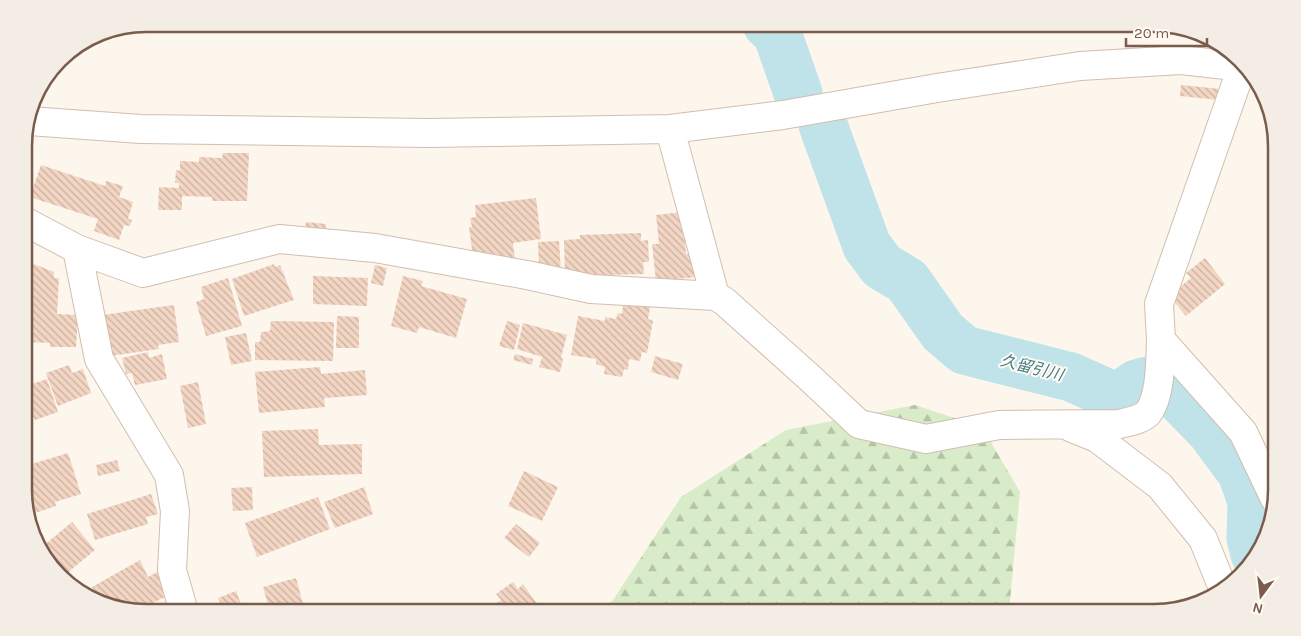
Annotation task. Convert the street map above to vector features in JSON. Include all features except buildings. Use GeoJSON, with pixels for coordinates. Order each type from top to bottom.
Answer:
{"type":"FeatureCollection","features":[{"type":"Feature","properties":{"kind":"street"},"geometry":{"type":"LineString","coordinates":[[35,121],[141,129],[388,133],[670,129],[782,115],[1080,66],[1181,60],[1235,66]]}},
{"type":"Feature","properties":{"kind":"street"},"geometry":{"type":"LineString","coordinates":[[33,226],[77,249],[143,273],[279,239],[375,248],[527,275],[591,289],[715,296],[724,301],[859,424],[926,438],[999,425],[1119,424],[1134,421],[1147,414],[1157,393],[1160,352],[1159,304],[1241,72]]}},
{"type":"Feature","properties":{"kind":"street"},"geometry":{"type":"LineString","coordinates":[[670,129],[715,296]]}},
{"type":"Feature","properties":{"kind":"street"},"geometry":{"type":"LineString","coordinates":[[77,249],[99,359],[169,475],[175,511],[172,570],[182,604]]}},
{"type":"Feature","properties":{"kind":"street"},"geometry":{"type":"LineString","coordinates":[[1160,352],[1243,432],[1268,484]]}},
{"type":"Feature","properties":{"kind":"street"},"geometry":{"type":"LineString","coordinates":[[1061,424],[1098,438],[1160,486],[1203,539],[1220,582]]}},
{"type":"Feature","properties":{"kind":"green space"},"geometry":{"type":"Polygon","coordinates":[[[915,405],[982,427],[1020,492],[1010,603],[611,604],[681,497],[786,430],[915,405]]]}},
{"type":"Feature","properties":{"kind":"waterway","name":"久留引川"},"geometry":{"type":"LineString","coordinates":[[776,32],[798,93]]}},
{"type":"Feature","properties":{"kind":"waterway","name":"久留引川"},"geometry":{"type":"LineString","coordinates":[[823,125],[867,246],[882,266],[907,281],[943,332],[964,350],[1071,377],[1109,394],[1119,396],[1137,384],[1148,381],[1160,382],[1169,388],[1211,431],[1242,473],[1252,503],[1251,538],[1253,546]]}}]}
